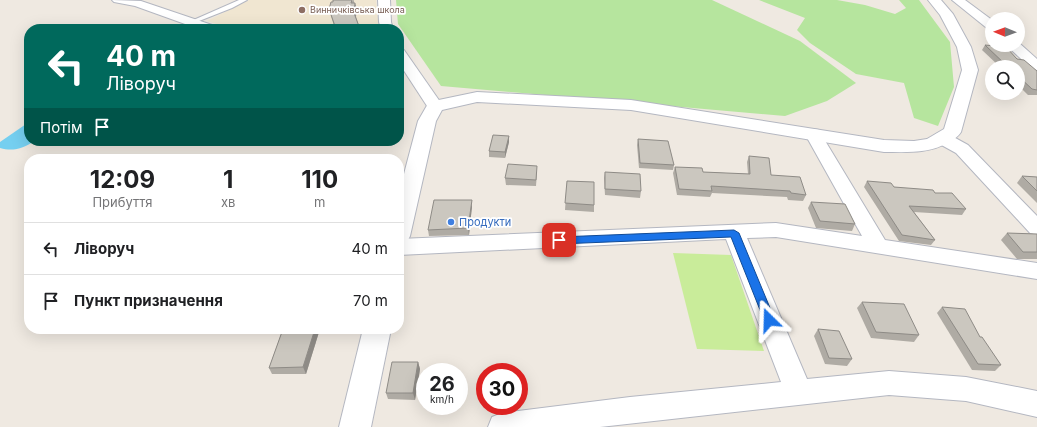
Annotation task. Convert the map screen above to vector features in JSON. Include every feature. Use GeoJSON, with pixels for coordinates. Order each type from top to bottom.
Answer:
{"type":"FeatureCollection","features":[{"type":"Feature","properties":{"kind":"street"},"geometry":{"type":"LineString","coordinates":[[118,0],[137,3],[197,24]]}},
{"type":"Feature","properties":{"kind":"street"},"geometry":{"type":"LineString","coordinates":[[384,0],[386,24]]}},
{"type":"Feature","properties":{"kind":"street"},"geometry":{"type":"LineString","coordinates":[[404,215],[427,121],[435,106],[477,97],[631,104],[884,146],[914,147],[932,144],[952,132],[970,70],[964,46],[946,14],[934,0]]}},
{"type":"Feature","properties":{"kind":"street"},"geometry":{"type":"LineString","coordinates":[[958,0],[985,21]]}},
{"type":"Feature","properties":{"kind":"street"},"geometry":{"type":"LineString","coordinates":[[1021,52],[1037,66]]}},
{"type":"Feature","properties":{"kind":"street"},"geometry":{"type":"LineString","coordinates":[[404,60],[435,106]]}},
{"type":"Feature","properties":{"kind":"street"},"geometry":{"type":"LineString","coordinates":[[404,76],[416,78]]}},
{"type":"Feature","properties":{"kind":"street"},"geometry":{"type":"LineString","coordinates":[[813,134],[878,245]]}},
{"type":"Feature","properties":{"kind":"street"},"geometry":{"type":"LineString","coordinates":[[942,138],[962,149],[1037,228]]}},
{"type":"Feature","properties":{"kind":"street"},"geometry":{"type":"LineString","coordinates":[[404,247],[776,230],[1037,271]]}},
{"type":"Feature","properties":{"kind":"street"},"geometry":{"type":"LineString","coordinates":[[734,233],[798,392]]}},
{"type":"Feature","properties":{"kind":"street"},"geometry":{"type":"LineString","coordinates":[[354,427],[376,334]]}},
{"type":"Feature","properties":{"kind":"street"},"geometry":{"type":"LineString","coordinates":[[502,427],[630,410],[889,383],[966,389],[1037,404]]}},
{"type":"Feature","properties":{"kind":"lane"},"geometry":{"type":"LineString","coordinates":[[192,22],[244,0]]}},
{"type":"Feature","properties":{"kind":"shaded area","name":"Винничківська школа"},"geometry":{"type":"Polygon","coordinates":[[[249,0],[376,0],[378,24],[217,24],[207,21],[249,0]]]}},
{"type":"Feature","properties":{"kind":"green space"},"geometry":{"type":"Polygon","coordinates":[[[396,0],[712,0],[800,41],[856,83],[827,101],[785,116],[441,86],[404,33],[404,24],[398,24],[396,0]]]}},
{"type":"Feature","properties":{"kind":"green space"},"geometry":{"type":"Polygon","coordinates":[[[759,0],[837,0],[865,5],[895,14],[906,8],[899,0],[919,0],[950,42],[954,87],[938,126],[914,118],[904,83],[856,74],[810,43],[797,30],[805,18],[759,0]]]}},
{"type":"Feature","properties":{"kind":"green space"},"geometry":{"type":"Polygon","coordinates":[[[673,253],[731,255],[764,351],[697,349],[673,253]]]}},
{"type":"Feature","properties":{"kind":"water"},"geometry":{"type":"Polygon","coordinates":[[[24,125],[24,146],[26,146],[10,150],[0,148],[0,142],[24,125]]]}},
{"type":"Feature","properties":{"kind":"building"},"geometry":{"type":"Polygon","coordinates":[[[333,0],[352,0],[351,3],[355,3],[354,13],[358,24],[334,24],[329,9],[331,2],[333,2],[333,0]]]}},
{"type":"Feature","properties":{"kind":"building"},"geometry":{"type":"Polygon","coordinates":[[[992,52],[1011,52],[1017,59],[1024,60],[1001,60],[992,52]]]}},
{"type":"Feature","properties":{"kind":"building"},"geometry":{"type":"Polygon","coordinates":[[[1025,61],[1037,71],[1037,90],[1032,89],[1025,82],[1025,61]]]}},
{"type":"Feature","properties":{"kind":"building"},"geometry":{"type":"Polygon","coordinates":[[[493,135],[509,136],[505,152],[489,151],[493,135]]]}},
{"type":"Feature","properties":{"kind":"building"},"geometry":{"type":"Polygon","coordinates":[[[638,139],[668,141],[674,165],[640,163],[638,139]]]}},
{"type":"Feature","properties":{"kind":"building"},"geometry":{"type":"Polygon","coordinates":[[[749,156],[769,158],[771,175],[800,177],[806,195],[791,193],[790,191],[711,186],[712,191],[679,189],[675,167],[702,168],[703,172],[750,174],[749,156]]]}},
{"type":"Feature","properties":{"kind":"building"},"geometry":{"type":"Polygon","coordinates":[[[508,164],[537,166],[536,180],[505,178],[508,164]]]}},
{"type":"Feature","properties":{"kind":"building"},"geometry":{"type":"Polygon","coordinates":[[[605,172],[640,174],[641,191],[605,189],[605,172]]]}},
{"type":"Feature","properties":{"kind":"building"},"geometry":{"type":"Polygon","coordinates":[[[1022,176],[1037,177],[1037,191],[1022,176]]]}},
{"type":"Feature","properties":{"kind":"building"},"geometry":{"type":"Polygon","coordinates":[[[567,181],[594,182],[594,205],[565,203],[567,181]]]}},
{"type":"Feature","properties":{"kind":"building"},"geometry":{"type":"Polygon","coordinates":[[[867,181],[891,183],[894,187],[933,190],[935,193],[952,193],[966,209],[909,206],[935,240],[902,235],[867,181]]]}},
{"type":"Feature","properties":{"kind":"building","name":"Продукти"},"geometry":{"type":"Polygon","coordinates":[[[434,200],[472,200],[468,228],[428,230],[434,200]]]}},
{"type":"Feature","properties":{"kind":"building"},"geometry":{"type":"Polygon","coordinates":[[[811,202],[845,204],[855,224],[820,221],[811,202]]]}},
{"type":"Feature","properties":{"kind":"building"},"geometry":{"type":"Polygon","coordinates":[[[1007,233],[1037,234],[1037,252],[1023,252],[1007,233]]]}},
{"type":"Feature","properties":{"kind":"building"},"geometry":{"type":"Polygon","coordinates":[[[862,302],[904,304],[919,335],[876,332],[862,302]]]}},
{"type":"Feature","properties":{"kind":"building"},"geometry":{"type":"Polygon","coordinates":[[[942,307],[965,309],[980,337],[982,337],[1001,365],[978,364],[942,307]]]}},
{"type":"Feature","properties":{"kind":"building"},"geometry":{"type":"Polygon","coordinates":[[[818,329],[839,331],[852,359],[829,358],[818,329]]]}},
{"type":"Feature","properties":{"kind":"building"},"geometry":{"type":"Polygon","coordinates":[[[281,334],[313,334],[303,367],[269,368],[281,334]]]}},
{"type":"Feature","properties":{"kind":"building"},"geometry":{"type":"Polygon","coordinates":[[[392,362],[418,362],[416,363],[413,393],[386,393],[392,362]]]}},
{"type":"Feature","properties":{"kind":"place","name":"Винничківська школа"},"geometry":{"type":"Point","coordinates":[302,10]}},
{"type":"Feature","properties":{"kind":"place","name":"Продукти"},"geometry":{"type":"Point","coordinates":[451,222]}},
{"type":"Feature","properties":{"kind":"route"},"geometry":{"type":"LineString","coordinates":[[559,240],[734,233],[769,320]]}}]}
